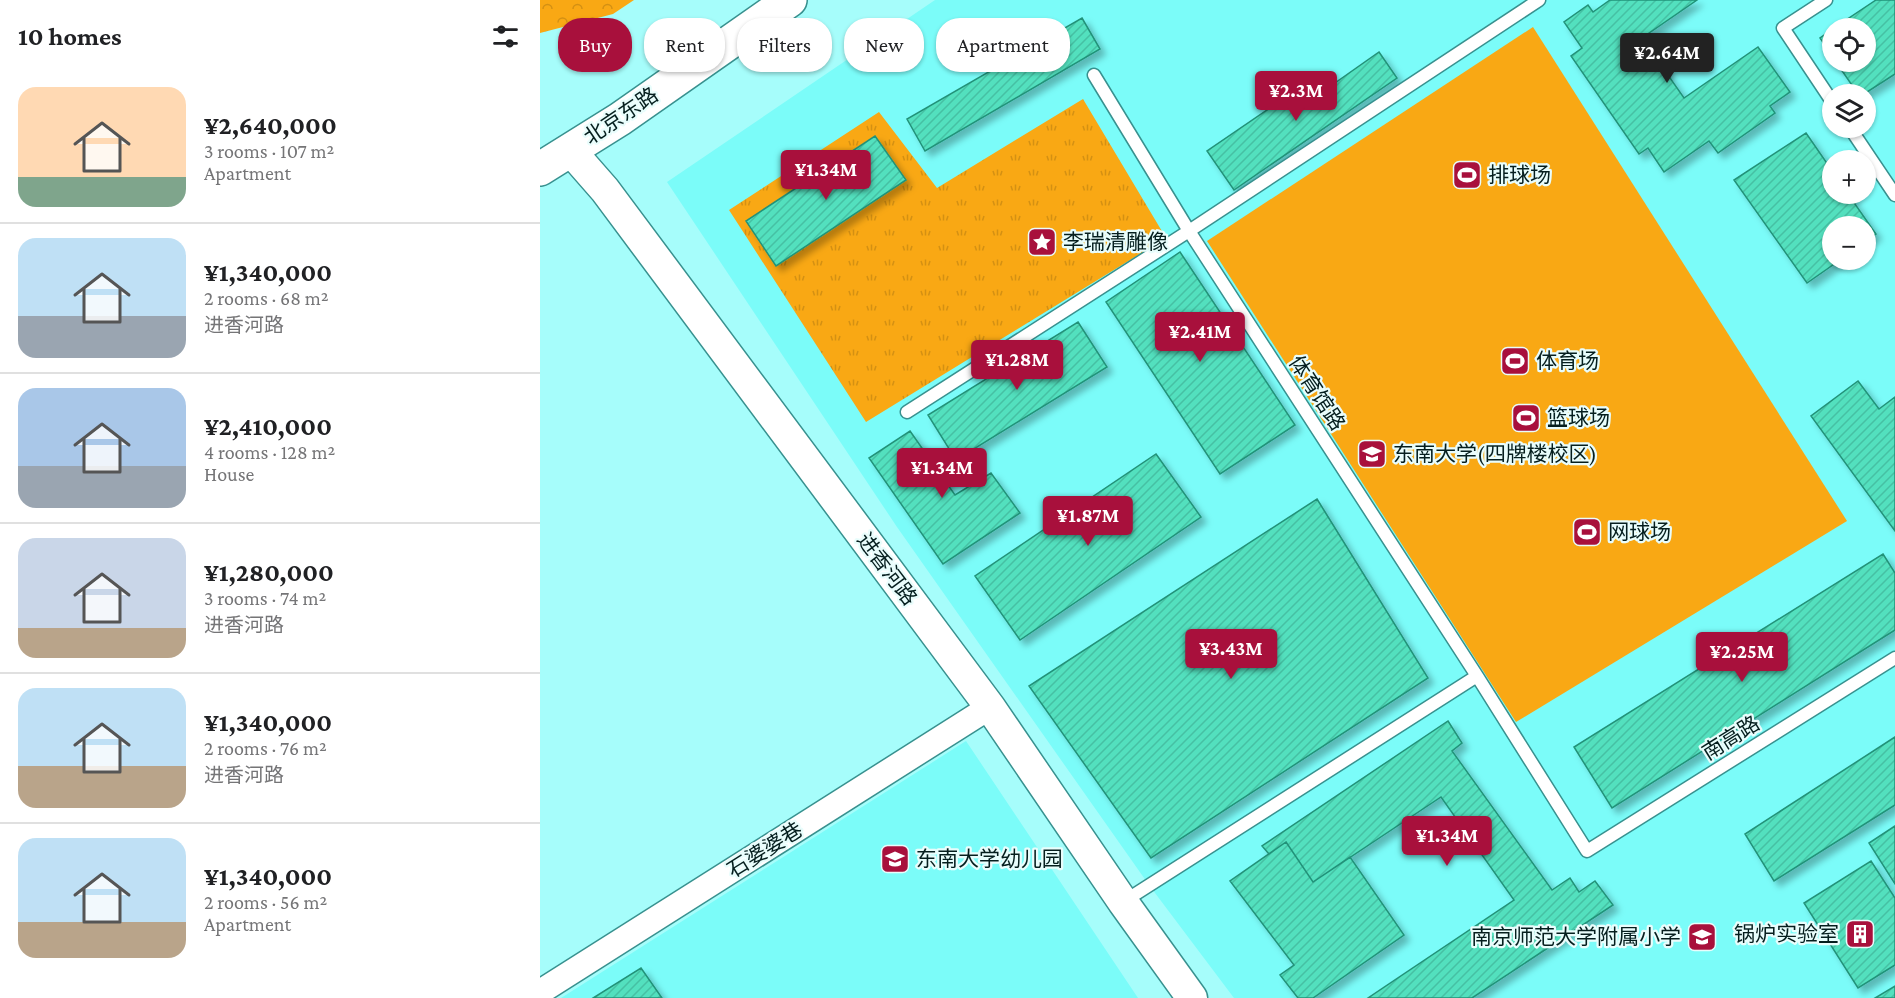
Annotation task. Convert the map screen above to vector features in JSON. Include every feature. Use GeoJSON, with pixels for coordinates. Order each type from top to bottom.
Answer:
{"type":"FeatureCollection","features":[{"type":"Feature","properties":{"kind":"main road","name":"北京东路"},"geometry":{"type":"LineString","coordinates":[[540,169],[620,118],[790,0]]}},
{"type":"Feature","properties":{"kind":"street","name":"进香河路"},"geometry":{"type":"LineString","coordinates":[[570,150],[605,190],[990,707],[1123,902],[1192,998]]}},
{"type":"Feature","properties":{"kind":"street","name":"石婆婆巷"},"geometry":{"type":"LineString","coordinates":[[540,992],[990,707]]}},
{"type":"Feature","properties":{"kind":"lane"},"geometry":{"type":"LineString","coordinates":[[907,412],[1189,231],[1539,0]]}},
{"type":"Feature","properties":{"kind":"lane"},"geometry":{"type":"LineString","coordinates":[[1822,86],[1783,28],[1826,0]]}},
{"type":"Feature","properties":{"kind":"lane","name":"体育馆路"},"geometry":{"type":"LineString","coordinates":[[1094,75],[1189,231],[1477,676],[1587,851]]}},
{"type":"Feature","properties":{"kind":"lane"},"geometry":{"type":"LineString","coordinates":[[1857,138],[1895,195]]}},
{"type":"Feature","properties":{"kind":"lane","name":"南高路"},"geometry":{"type":"LineString","coordinates":[[1587,851],[1895,658]]}},
{"type":"Feature","properties":{"kind":"lane"},"geometry":{"type":"LineString","coordinates":[[1123,902],[1477,676]]}},
{"type":"Feature","properties":{"kind":"shaded area","name":"东南大学(四牌楼校区)"},"geometry":{"type":"Polygon","coordinates":[[[935,0],[1895,0],[1895,998],[1234,998],[1149,885],[897,527],[667,182],[844,62],[844,72],[924,72],[924,18],[908,18],[935,0]]]}},
{"type":"Feature","properties":{"kind":"shaded area","name":"东南大学幼儿园"},"geometry":{"type":"Polygon","coordinates":[[[966,741],[1138,998],[561,998],[966,741]]]}},
{"type":"Feature","properties":{"kind":"green space"},"geometry":{"type":"Polygon","coordinates":[[[540,0],[634,0],[613,14],[598,18],[558,18],[558,28],[540,33],[540,0]]]}},
{"type":"Feature","properties":{"kind":"green space","name":"体育场"},"geometry":{"type":"Polygon","coordinates":[[[1533,27],[1847,521],[1516,722],[1207,241],[1533,27]]]}},
{"type":"Feature","properties":{"kind":"green space"},"geometry":{"type":"Polygon","coordinates":[[[1083,99],[1166,238],[866,422],[729,210],[879,112],[937,188],[1083,99]]]}},
{"type":"Feature","properties":{"kind":"building"},"geometry":{"type":"Polygon","coordinates":[[[1610,0],[1697,0],[1642,38],[1684,98],[1758,47],[1790,92],[1770,106],[1775,113],[1718,153],[1709,141],[1664,172],[1648,148],[1639,154],[1571,56],[1582,48],[1564,22],[1588,5],[1593,12],[1610,0]]]}},
{"type":"Feature","properties":{"kind":"building"},"geometry":{"type":"Polygon","coordinates":[[[1876,0],[1895,0],[1895,74],[1876,86],[1876,84],[1851,84],[1843,72],[1876,72],[1876,18],[1849,18],[1876,0]]]}},
{"type":"Feature","properties":{"kind":"building"},"geometry":{"type":"Polygon","coordinates":[[[1082,18],[1100,49],[1070,66],[1070,25],[1082,18]]]}},
{"type":"Feature","properties":{"kind":"building"},"geometry":{"type":"Polygon","coordinates":[[[1379,52],[1397,78],[1234,190],[1207,151],[1305,84],[1315,97],[1379,52]]]}},
{"type":"Feature","properties":{"kind":"building"},"geometry":{"type":"Polygon","coordinates":[[[988,72],[1061,72],[925,151],[907,119],[988,72]]]}},
{"type":"Feature","properties":{"kind":"building"},"geometry":{"type":"Polygon","coordinates":[[[1806,133],[1822,156],[1822,204],[1855,204],[1863,216],[1822,216],[1822,270],[1826,270],[1807,283],[1734,180],[1806,133]]]}},
{"type":"Feature","properties":{"kind":"building"},"geometry":{"type":"Polygon","coordinates":[[[875,136],[906,180],[776,266],[746,221],[875,136]]]}},
{"type":"Feature","properties":{"kind":"building"},"geometry":{"type":"Polygon","coordinates":[[[1180,252],[1295,425],[1220,474],[1106,302],[1180,252]]]}},
{"type":"Feature","properties":{"kind":"building"},"geometry":{"type":"Polygon","coordinates":[[[1078,322],[1107,367],[956,460],[928,415],[1078,322]]]}},
{"type":"Feature","properties":{"kind":"building"},"geometry":{"type":"Polygon","coordinates":[[[1858,381],[1879,409],[1895,397],[1895,531],[1811,416],[1858,381]]]}},
{"type":"Feature","properties":{"kind":"building"},"geometry":{"type":"Polygon","coordinates":[[[910,431],[955,495],[991,473],[1020,513],[943,564],[869,458],[910,431]]]}},
{"type":"Feature","properties":{"kind":"building"},"geometry":{"type":"Polygon","coordinates":[[[1156,454],[1201,517],[1020,640],[975,576],[1156,454]]]}},
{"type":"Feature","properties":{"kind":"building"},"geometry":{"type":"Polygon","coordinates":[[[1317,499],[1428,678],[1151,858],[1029,686],[1317,499]]]}},
{"type":"Feature","properties":{"kind":"building"},"geometry":{"type":"Polygon","coordinates":[[[1883,554],[1895,573],[1895,630],[1612,808],[1574,747],[1883,554]]]}},
{"type":"Feature","properties":{"kind":"building"},"geometry":{"type":"Polygon","coordinates":[[[1448,721],[1462,743],[1452,751],[1552,890],[1570,878],[1579,892],[1595,881],[1613,905],[1472,998],[1368,998],[1514,900],[1441,797],[1313,882],[1286,842],[1269,854],[1262,846],[1448,721]]]}},
{"type":"Feature","properties":{"kind":"building"},"geometry":{"type":"Polygon","coordinates":[[[1895,737],[1895,805],[1774,881],[1745,834],[1895,737]]]}},
{"type":"Feature","properties":{"kind":"building"},"geometry":{"type":"Polygon","coordinates":[[[1895,826],[1895,884],[1869,843],[1895,826]]]}},
{"type":"Feature","properties":{"kind":"building"},"geometry":{"type":"Polygon","coordinates":[[[1286,842],[1313,882],[1350,857],[1404,935],[1313,998],[1298,998],[1280,975],[1294,965],[1230,881],[1286,842]]]}},
{"type":"Feature","properties":{"kind":"building","name":"锅炉实验室"},"geometry":{"type":"Polygon","coordinates":[[[1871,861],[1895,898],[1895,965],[1858,988],[1804,903],[1871,861]]]}},
{"type":"Feature","properties":{"kind":"building"},"geometry":{"type":"Polygon","coordinates":[[[641,968],[662,998],[593,998],[641,968]]]}},
{"type":"Feature","properties":{"kind":"building"},"geometry":{"type":"Polygon","coordinates":[[[1895,986],[1895,998],[1875,998],[1895,986]]]}},
{"type":"Feature","properties":{"kind":"place","name":"排球场"},"geometry":{"type":"Point","coordinates":[1467,175]}},
{"type":"Feature","properties":{"kind":"place","name":"李瑞清雕像"},"geometry":{"type":"Point","coordinates":[1042,242]}},
{"type":"Feature","properties":{"kind":"place","name":"体育场"},"geometry":{"type":"Point","coordinates":[1515,361]}},
{"type":"Feature","properties":{"kind":"place","name":"篮球场"},"geometry":{"type":"Point","coordinates":[1526,418]}},
{"type":"Feature","properties":{"kind":"place","name":"东南大学(四牌楼校区)"},"geometry":{"type":"Point","coordinates":[1372,454]}},
{"type":"Feature","properties":{"kind":"place","name":"网球场"},"geometry":{"type":"Point","coordinates":[1587,532]}},
{"type":"Feature","properties":{"kind":"place","name":"东南大学幼儿园"},"geometry":{"type":"Point","coordinates":[895,859]}},
{"type":"Feature","properties":{"kind":"place","name":"锅炉实验室"},"geometry":{"type":"Point","coordinates":[1860,934]}},
{"type":"Feature","properties":{"kind":"place","name":"南京师范大学附属小学"},"geometry":{"type":"Point","coordinates":[1702,937]}}]}
